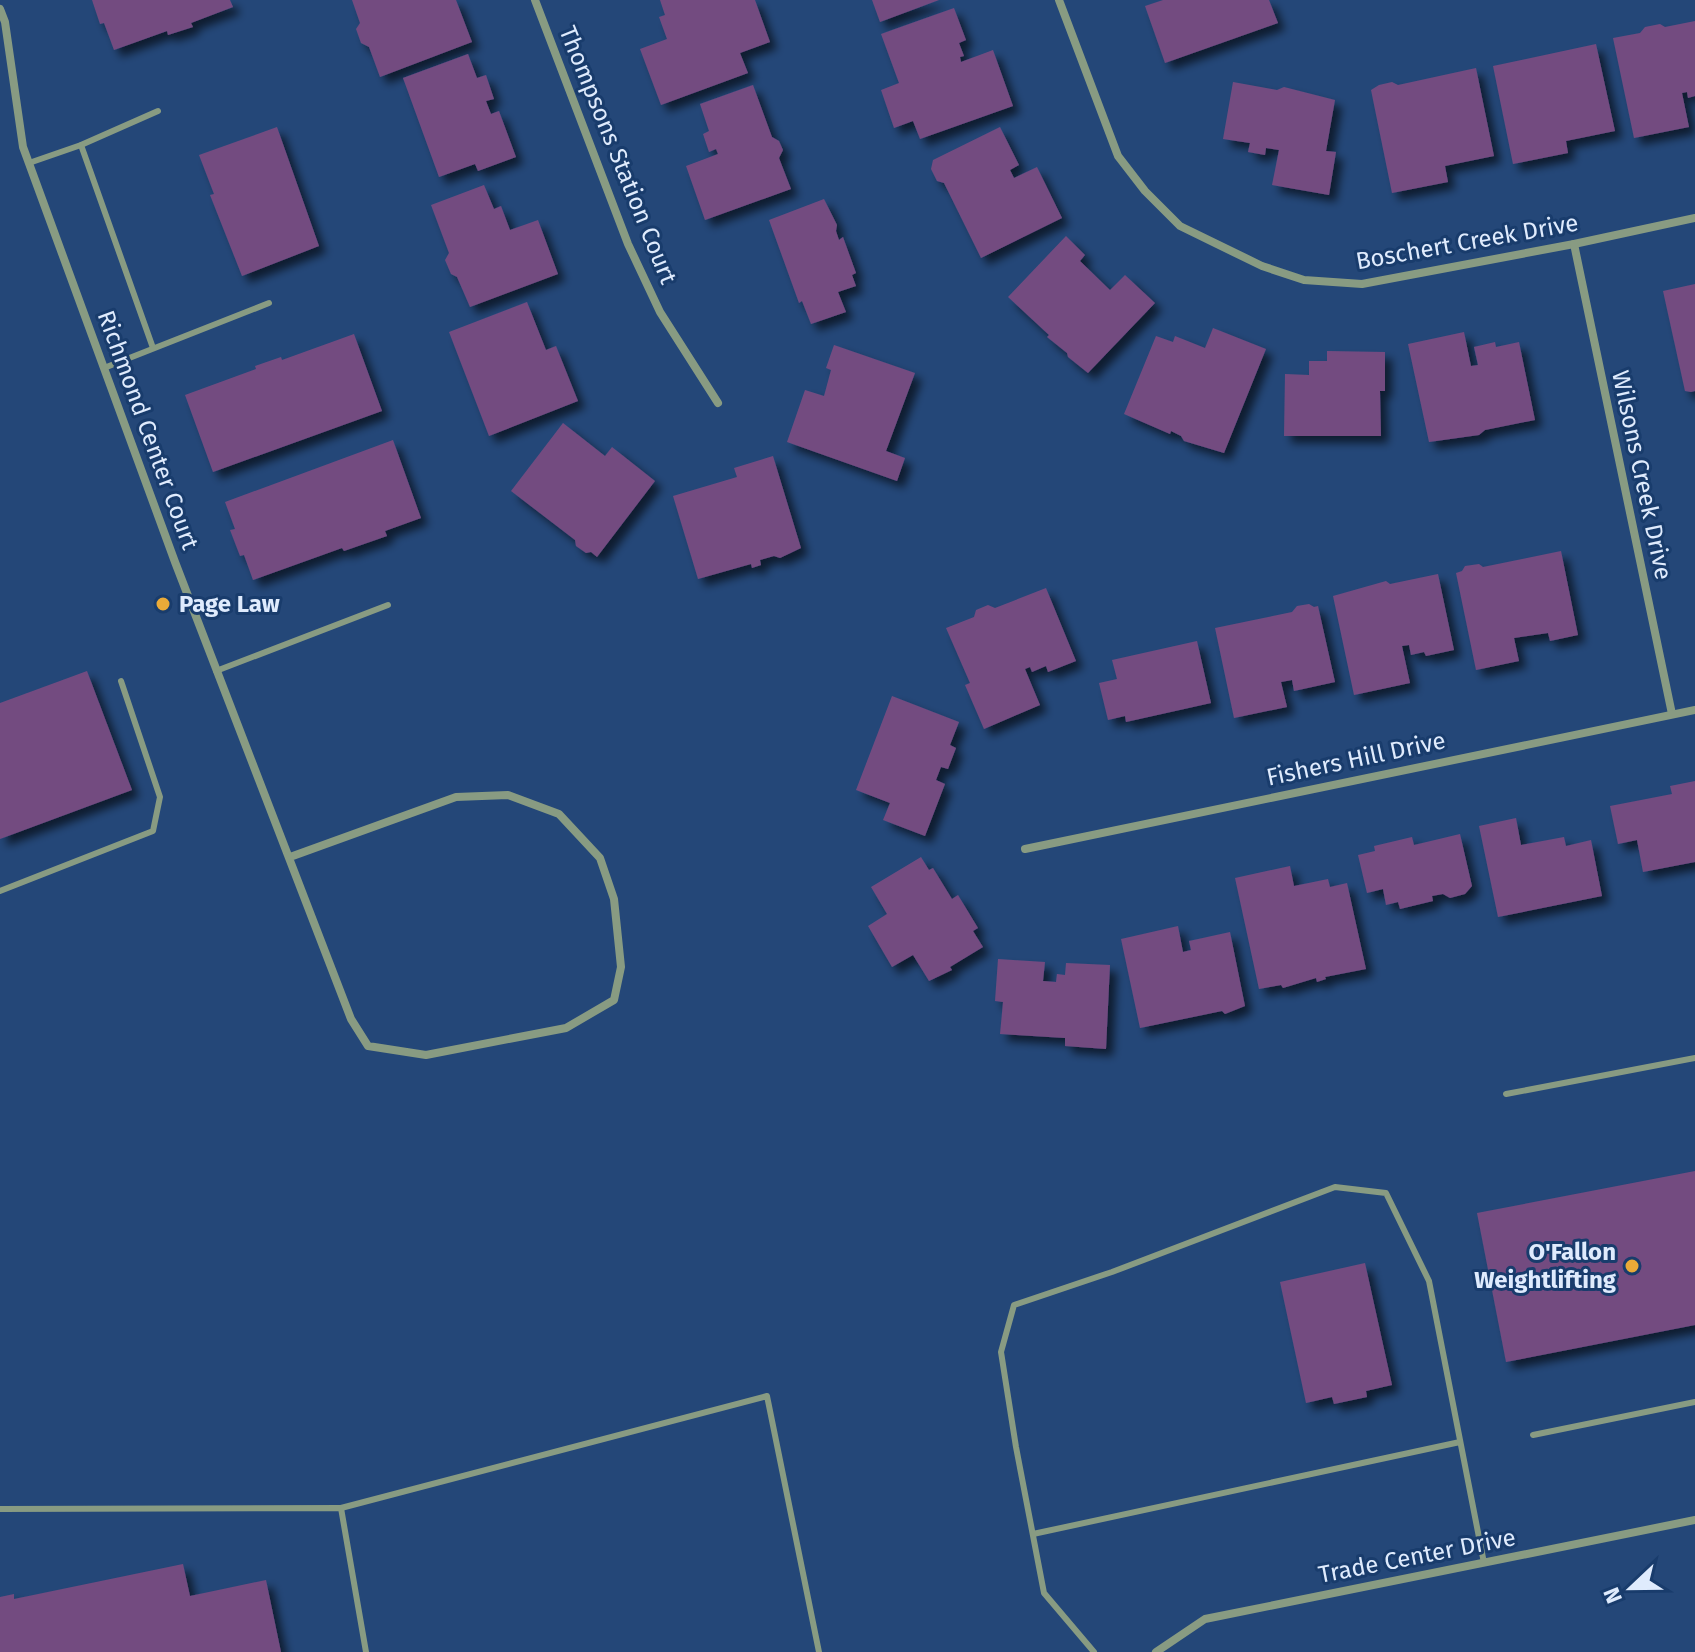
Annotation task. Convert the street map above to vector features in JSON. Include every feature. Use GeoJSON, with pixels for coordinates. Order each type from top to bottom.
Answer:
{"type":"FeatureCollection","features":[{"type":"Feature","properties":{"kind":"street","name":"Thompsons Station Court"},"geometry":{"type":"LineString","coordinates":[[535,0],[628,244],[660,312],[718,403]]}},
{"type":"Feature","properties":{"kind":"street","name":"Boschert Creek Drive"},"geometry":{"type":"LineString","coordinates":[[1059,0],[1118,156],[1145,191],[1180,226],[1262,266],[1304,280],[1362,284],[1695,218]]}},
{"type":"Feature","properties":{"kind":"street","name":"Richmond Center Court"},"geometry":{"type":"LineString","coordinates":[[0,9],[5,22],[23,147],[216,671],[351,1019],[368,1046],[426,1055],[566,1028],[614,1000],[621,967],[614,899],[600,858],[559,814],[508,795],[456,797],[290,857]]}},
{"type":"Feature","properties":{"kind":"street","name":"Wilsons Creek Drive"},"geometry":{"type":"LineString","coordinates":[[1574,244],[1672,714]]}},
{"type":"Feature","properties":{"kind":"street","name":"Fishers Hill Drive"},"geometry":{"type":"LineString","coordinates":[[1025,849],[1695,710]]}},
{"type":"Feature","properties":{"kind":"street","name":"Trade Center Drive"},"geometry":{"type":"LineString","coordinates":[[1156,1652],[1205,1619],[1695,1520]]}},
{"type":"Feature","properties":{"kind":"lane"},"geometry":{"type":"LineString","coordinates":[[29,163],[81,145],[158,111]]}},
{"type":"Feature","properties":{"kind":"lane"},"geometry":{"type":"LineString","coordinates":[[81,145],[153,348]]}},
{"type":"Feature","properties":{"kind":"lane"},"geometry":{"type":"LineString","coordinates":[[104,368],[269,303]]}},
{"type":"Feature","properties":{"kind":"lane"},"geometry":{"type":"LineString","coordinates":[[216,671],[388,605]]}},
{"type":"Feature","properties":{"kind":"lane"},"geometry":{"type":"LineString","coordinates":[[0,891],[153,831],[160,797],[121,681]]}},
{"type":"Feature","properties":{"kind":"lane"},"geometry":{"type":"LineString","coordinates":[[1506,1094],[1695,1058]]}},
{"type":"Feature","properties":{"kind":"lane"},"geometry":{"type":"LineString","coordinates":[[1094,1652],[1044,1593],[1001,1352],[1014,1305],[1112,1272],[1335,1187],[1386,1193],[1429,1281],[1484,1563]]}},
{"type":"Feature","properties":{"kind":"lane"},"geometry":{"type":"LineString","coordinates":[[0,1509],[341,1508],[767,1396],[819,1652]]}},
{"type":"Feature","properties":{"kind":"lane"},"geometry":{"type":"LineString","coordinates":[[1533,1435],[1695,1402]]}},
{"type":"Feature","properties":{"kind":"lane"},"geometry":{"type":"LineString","coordinates":[[1033,1534],[1460,1442]]}},
{"type":"Feature","properties":{"kind":"lane"},"geometry":{"type":"LineString","coordinates":[[341,1508],[366,1652]]}},
{"type":"Feature","properties":{"kind":"building"},"geometry":{"type":"Polygon","coordinates":[[[92,0],[230,0],[233,7],[191,23],[193,27],[168,35],[167,31],[114,50],[92,0]]]}},
{"type":"Feature","properties":{"kind":"building"},"geometry":{"type":"Polygon","coordinates":[[[352,0],[456,0],[472,42],[380,77],[369,47],[361,43],[356,29],[360,23],[352,0]]]}},
{"type":"Feature","properties":{"kind":"building"},"geometry":{"type":"Polygon","coordinates":[[[660,0],[755,0],[770,42],[740,53],[748,73],[661,105],[640,49],[667,39],[659,17],[665,15],[660,0]]]}},
{"type":"Feature","properties":{"kind":"building"},"geometry":{"type":"Polygon","coordinates":[[[872,0],[939,0],[880,22],[872,0]]]}},
{"type":"Feature","properties":{"kind":"building"},"geometry":{"type":"Polygon","coordinates":[[[1163,0],[1269,0],[1278,23],[1165,63],[1145,6],[1163,0]]]}},
{"type":"Feature","properties":{"kind":"building"},"geometry":{"type":"Polygon","coordinates":[[[954,8],[966,40],[959,43],[964,56],[960,57],[961,62],[993,50],[1013,106],[920,139],[913,121],[894,128],[881,90],[899,83],[881,34],[954,8]]]}},
{"type":"Feature","properties":{"kind":"building"},"geometry":{"type":"Polygon","coordinates":[[[1695,21],[1695,96],[1688,98],[1687,92],[1682,93],[1689,127],[1634,138],[1613,38],[1640,33],[1645,27],[1695,21]]]}},
{"type":"Feature","properties":{"kind":"building"},"geometry":{"type":"Polygon","coordinates":[[[1596,44],[1615,131],[1566,141],[1568,153],[1513,164],[1493,66],[1596,44]]]}},
{"type":"Feature","properties":{"kind":"building"},"geometry":{"type":"Polygon","coordinates":[[[468,54],[477,78],[486,75],[494,99],[486,101],[491,114],[499,111],[516,157],[478,171],[475,164],[439,177],[403,78],[468,54]]]}},
{"type":"Feature","properties":{"kind":"building"},"geometry":{"type":"Polygon","coordinates":[[[1476,68],[1494,156],[1445,166],[1448,182],[1392,193],[1371,90],[1392,82],[1398,85],[1476,68]]]}},
{"type":"Feature","properties":{"kind":"building"},"geometry":{"type":"Polygon","coordinates":[[[1233,82],[1277,90],[1284,87],[1335,100],[1326,151],[1336,152],[1329,195],[1272,185],[1279,150],[1266,148],[1265,155],[1248,152],[1250,143],[1223,139],[1233,82]]]}},
{"type":"Feature","properties":{"kind":"building"},"geometry":{"type":"Polygon","coordinates":[[[753,85],[772,137],[779,141],[783,150],[779,158],[791,189],[705,220],[686,166],[718,154],[716,149],[709,152],[703,134],[709,131],[700,104],[753,85]]]}},
{"type":"Feature","properties":{"kind":"building"},"geometry":{"type":"Polygon","coordinates":[[[277,127],[319,246],[242,276],[210,195],[214,194],[199,155],[277,127]]]}},
{"type":"Feature","properties":{"kind":"building"},"geometry":{"type":"Polygon","coordinates":[[[1000,127],[1019,165],[1010,170],[1014,178],[1037,167],[1062,218],[981,258],[944,183],[937,181],[931,169],[933,160],[1000,127]]]}},
{"type":"Feature","properties":{"kind":"building"},"geometry":{"type":"Polygon","coordinates":[[[484,185],[494,209],[501,206],[510,230],[538,220],[558,274],[470,307],[457,277],[451,274],[445,260],[449,253],[431,205],[484,185]]]}},
{"type":"Feature","properties":{"kind":"building"},"geometry":{"type":"Polygon","coordinates":[[[824,199],[837,225],[839,240],[843,237],[856,273],[852,275],[856,286],[838,292],[846,312],[811,324],[802,301],[799,303],[769,220],[824,199]]]}},
{"type":"Feature","properties":{"kind":"building"},"geometry":{"type":"Polygon","coordinates":[[[1066,236],[1085,255],[1080,261],[1110,290],[1125,275],[1155,303],[1088,373],[1008,297],[1066,236]]]}},
{"type":"Feature","properties":{"kind":"building"},"geometry":{"type":"Polygon","coordinates":[[[1695,284],[1695,391],[1691,392],[1685,391],[1663,291],[1695,284]]]}},
{"type":"Feature","properties":{"kind":"building"},"geometry":{"type":"Polygon","coordinates":[[[527,302],[546,350],[556,346],[578,401],[489,436],[449,332],[527,302]]]}},
{"type":"Feature","properties":{"kind":"building"},"geometry":{"type":"Polygon","coordinates":[[[1213,328],[1266,349],[1224,453],[1184,441],[1171,431],[1170,434],[1124,414],[1156,336],[1173,342],[1175,336],[1205,348],[1213,328]]]}},
{"type":"Feature","properties":{"kind":"building"},"geometry":{"type":"Polygon","coordinates":[[[1464,332],[1471,366],[1478,365],[1474,347],[1495,342],[1496,347],[1519,342],[1535,420],[1485,430],[1479,435],[1429,442],[1408,344],[1464,332]]]}},
{"type":"Feature","properties":{"kind":"building"},"geometry":{"type":"Polygon","coordinates":[[[354,334],[382,411],[213,472],[185,395],[256,369],[255,366],[281,357],[282,360],[354,334]]]}},
{"type":"Feature","properties":{"kind":"building"},"geometry":{"type":"Polygon","coordinates":[[[834,345],[915,373],[886,451],[905,458],[897,481],[787,442],[805,390],[824,396],[831,370],[826,368],[834,345]]]}},
{"type":"Feature","properties":{"kind":"building"},"geometry":{"type":"Polygon","coordinates":[[[1327,351],[1385,352],[1385,391],[1380,391],[1381,436],[1284,436],[1285,374],[1309,375],[1309,361],[1327,361],[1327,351]]]}},
{"type":"Feature","properties":{"kind":"building"},"geometry":{"type":"Polygon","coordinates":[[[563,423],[605,456],[612,447],[655,481],[597,557],[576,546],[575,540],[511,491],[563,423]]]}},
{"type":"Feature","properties":{"kind":"building"},"geometry":{"type":"Polygon","coordinates":[[[393,440],[421,518],[385,531],[387,536],[344,551],[342,548],[253,580],[230,530],[235,529],[225,502],[393,440]]]}},
{"type":"Feature","properties":{"kind":"building"},"geometry":{"type":"Polygon","coordinates":[[[773,456],[801,548],[780,558],[774,556],[760,560],[761,565],[752,568],[751,564],[698,579],[673,496],[737,477],[734,468],[773,456]]]}},
{"type":"Feature","properties":{"kind":"building"},"geometry":{"type":"Polygon","coordinates":[[[1561,551],[1578,635],[1550,641],[1548,633],[1514,638],[1519,661],[1476,670],[1456,573],[1465,566],[1479,564],[1483,567],[1561,551]]]}},
{"type":"Feature","properties":{"kind":"building"},"geometry":{"type":"Polygon","coordinates":[[[1438,574],[1454,650],[1426,656],[1424,652],[1411,655],[1409,645],[1402,646],[1410,683],[1354,695],[1333,596],[1386,581],[1390,584],[1438,574]]]}},
{"type":"Feature","properties":{"kind":"building"},"geometry":{"type":"Polygon","coordinates":[[[1046,588],[1076,661],[1048,672],[1046,666],[1032,672],[1030,667],[1025,669],[1040,705],[984,729],[965,685],[970,683],[946,628],[974,617],[976,610],[988,605],[995,608],[1046,588]]]}},
{"type":"Feature","properties":{"kind":"building"},"geometry":{"type":"Polygon","coordinates":[[[1297,606],[1318,606],[1335,682],[1294,691],[1292,680],[1281,682],[1287,707],[1234,718],[1215,628],[1292,612],[1297,606]]]}},
{"type":"Feature","properties":{"kind":"building"},"geometry":{"type":"Polygon","coordinates":[[[1197,641],[1211,703],[1126,722],[1125,716],[1108,720],[1099,683],[1117,679],[1112,660],[1197,641]]]}},
{"type":"Feature","properties":{"kind":"building"},"geometry":{"type":"Polygon","coordinates":[[[87,671],[132,790],[0,839],[0,703],[87,671]]]}},
{"type":"Feature","properties":{"kind":"building"},"geometry":{"type":"Polygon","coordinates":[[[892,696],[959,722],[950,745],[956,748],[948,769],[941,767],[936,780],[945,784],[925,836],[883,820],[890,803],[856,790],[892,696]]]}},
{"type":"Feature","properties":{"kind":"building"},"geometry":{"type":"Polygon","coordinates":[[[1695,781],[1695,862],[1643,872],[1637,840],[1618,844],[1610,806],[1672,794],[1670,786],[1695,781]]]}},
{"type":"Feature","properties":{"kind":"building"},"geometry":{"type":"Polygon","coordinates":[[[1516,818],[1521,845],[1564,837],[1566,846],[1591,840],[1602,896],[1498,917],[1479,826],[1516,818]]]}},
{"type":"Feature","properties":{"kind":"building"},"geometry":{"type":"Polygon","coordinates":[[[1460,834],[1472,886],[1465,894],[1450,898],[1443,894],[1432,896],[1433,901],[1400,909],[1398,902],[1386,905],[1383,889],[1367,893],[1358,855],[1375,851],[1374,846],[1412,837],[1414,845],[1460,834]]]}},
{"type":"Feature","properties":{"kind":"building"},"geometry":{"type":"Polygon","coordinates":[[[921,857],[929,870],[933,868],[952,899],[958,895],[978,928],[973,931],[983,947],[950,967],[952,970],[929,981],[913,955],[892,967],[868,926],[887,914],[871,887],[921,857]]]}},
{"type":"Feature","properties":{"kind":"building"},"geometry":{"type":"Polygon","coordinates":[[[1290,866],[1294,886],[1328,879],[1330,887],[1347,883],[1366,969],[1325,977],[1317,982],[1316,978],[1283,988],[1281,985],[1259,989],[1235,878],[1290,866]]]}},
{"type":"Feature","properties":{"kind":"building"},"geometry":{"type":"Polygon","coordinates":[[[1178,926],[1183,952],[1191,950],[1189,941],[1230,932],[1245,1006],[1225,1014],[1222,1011],[1140,1028],[1121,939],[1178,926]]]}},
{"type":"Feature","properties":{"kind":"building"},"geometry":{"type":"Polygon","coordinates":[[[998,959],[1045,962],[1043,981],[1056,982],[1057,974],[1065,975],[1066,963],[1110,965],[1106,1049],[1065,1046],[1065,1038],[1000,1034],[1003,1002],[995,1001],[998,959]]]}},
{"type":"Feature","properties":{"kind":"building"},"geometry":{"type":"Polygon","coordinates":[[[1695,1171],[1695,1325],[1506,1362],[1477,1213],[1695,1171]]]}},
{"type":"Feature","properties":{"kind":"building"},"geometry":{"type":"Polygon","coordinates":[[[1365,1263],[1392,1385],[1366,1391],[1367,1397],[1334,1404],[1332,1397],[1306,1403],[1280,1282],[1365,1263]]]}},
{"type":"Feature","properties":{"kind":"building"},"geometry":{"type":"Polygon","coordinates":[[[183,1564],[190,1596],[266,1580],[281,1652],[0,1652],[0,1597],[14,1594],[14,1599],[183,1564]]]}},
{"type":"Feature","properties":{"kind":"place","name":"Page Law"},"geometry":{"type":"Point","coordinates":[163,604]}},
{"type":"Feature","properties":{"kind":"place","name":"O'Fallon Weightlifting"},"geometry":{"type":"Point","coordinates":[1632,1266]}}]}
